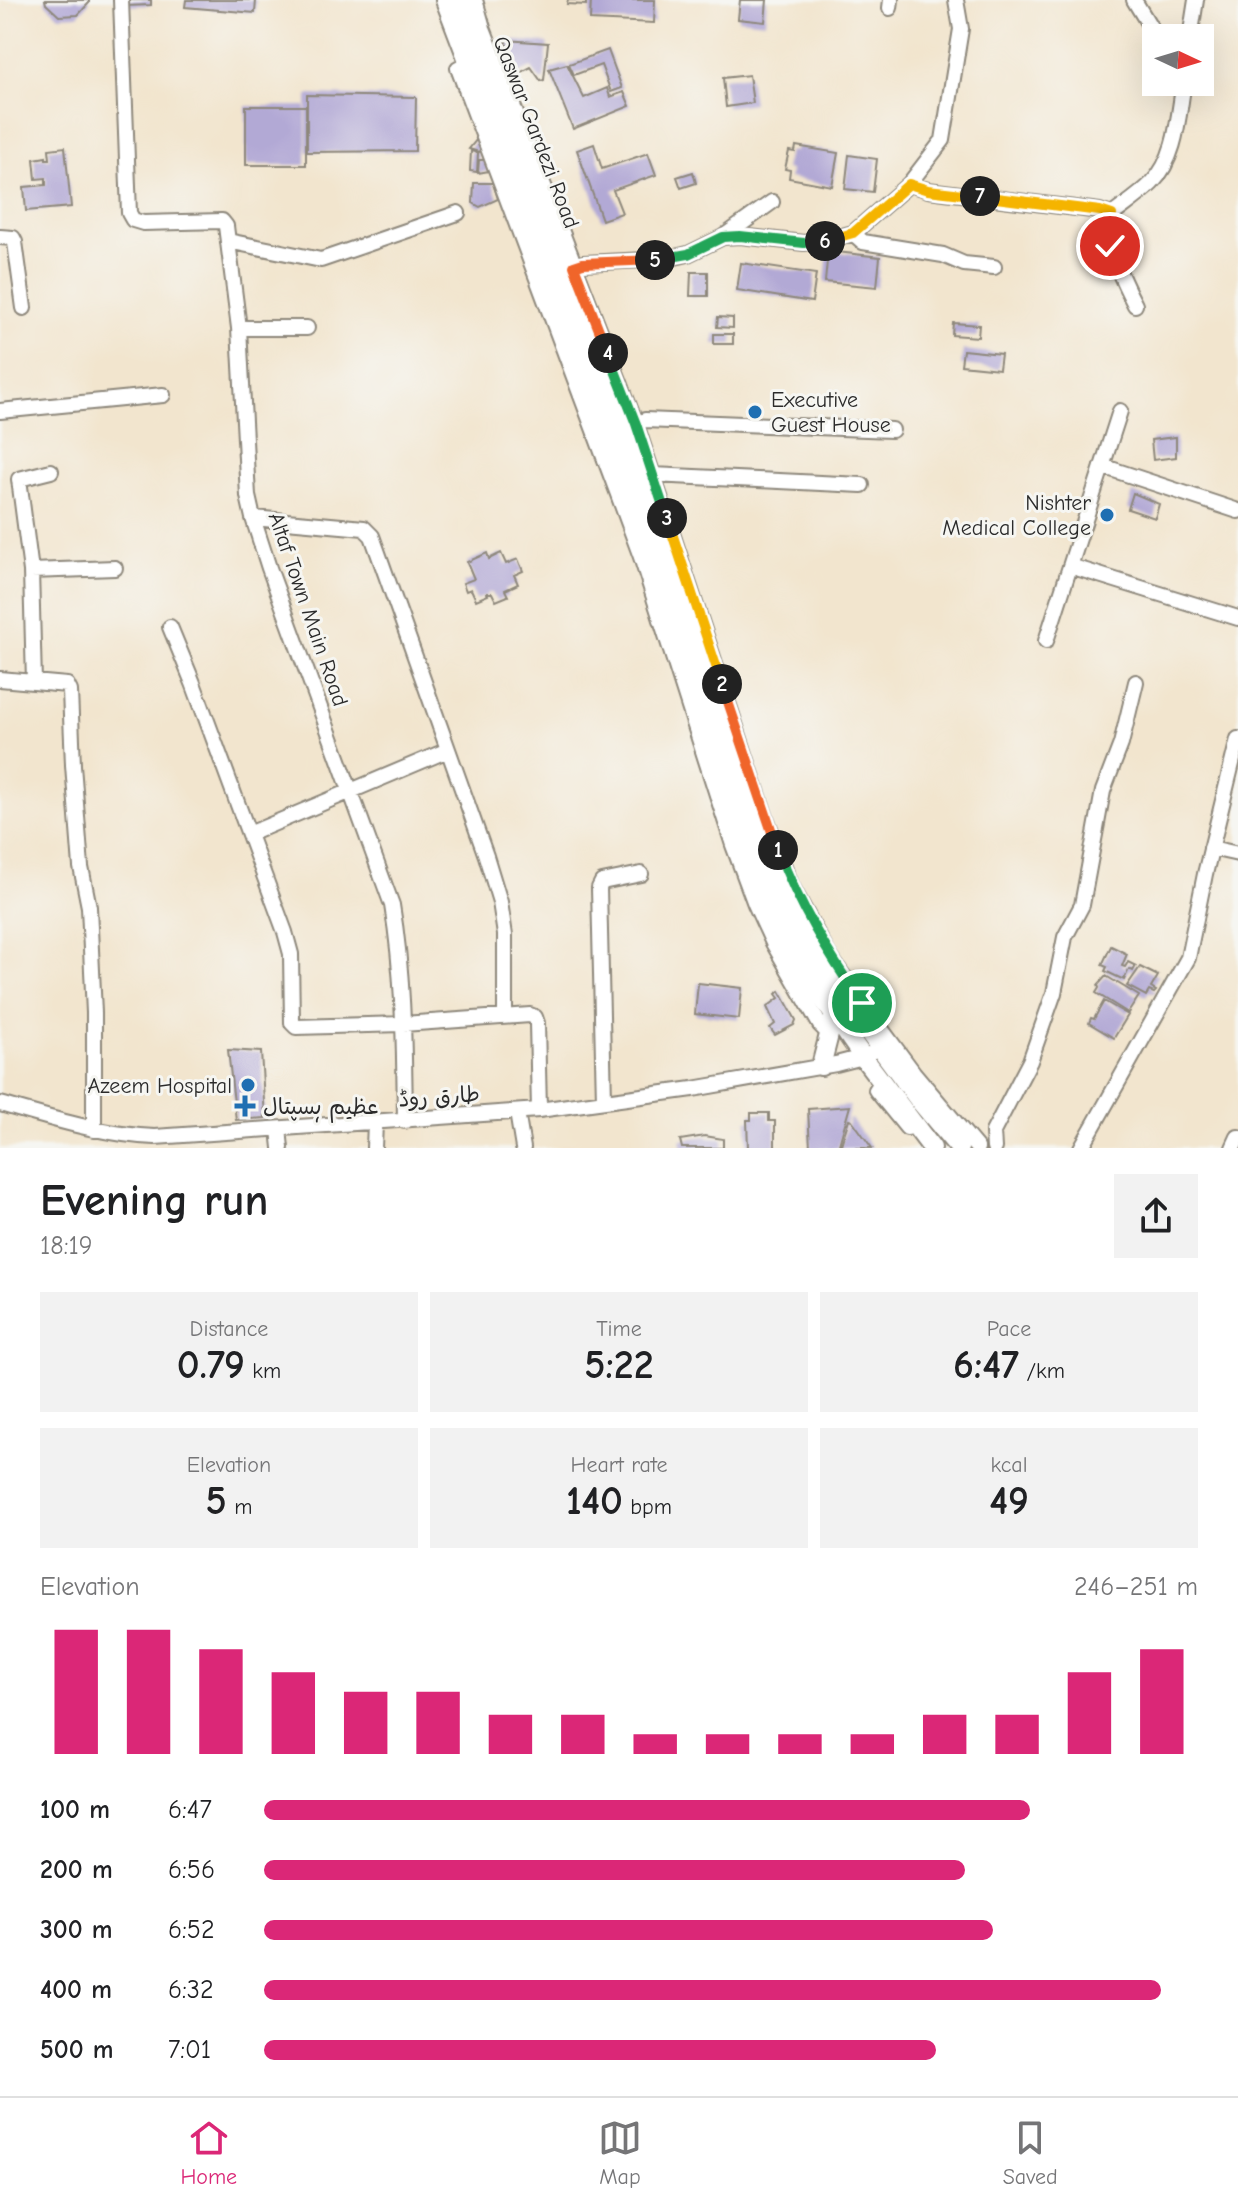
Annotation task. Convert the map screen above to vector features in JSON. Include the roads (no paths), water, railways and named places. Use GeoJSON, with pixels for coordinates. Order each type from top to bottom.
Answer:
{"type":"FeatureCollection","features":[{"type":"Feature","properties":{"kind":"main road","name":"Qaswar Gardezi Road"},"geometry":{"type":"LineString","coordinates":[[461,0],[630,426],[753,820],[781,893],[818,952],[871,1052],[959,1148]]}},
{"type":"Feature","properties":{"kind":"main road"},"geometry":{"type":"LineString","coordinates":[[445,5],[613,459],[778,922],[832,1023],[871,1052],[882,1082],[932,1148]]}},
{"type":"Feature","properties":{"kind":"main road"},"geometry":{"type":"LineString","coordinates":[[821,1066],[832,1023]]}},
{"type":"Feature","properties":{"kind":"street"},"geometry":{"type":"LineString","coordinates":[[121,0],[129,213],[133,220],[143,223],[222,221],[228,241],[321,260],[458,213]]}},
{"type":"Feature","properties":{"kind":"street"},"geometry":{"type":"LineString","coordinates":[[475,0],[574,266],[577,288]]}},
{"type":"Feature","properties":{"kind":"street"},"geometry":{"type":"LineString","coordinates":[[723,237],[804,243],[853,233],[909,184],[943,140],[945,133],[961,29],[956,0]]}},
{"type":"Feature","properties":{"kind":"street"},"geometry":{"type":"LineString","coordinates":[[1134,0],[1149,24]]}},
{"type":"Feature","properties":{"kind":"street"},"geometry":{"type":"LineString","coordinates":[[1192,24],[1196,0]]}},
{"type":"Feature","properties":{"kind":"street"},"geometry":{"type":"LineString","coordinates":[[1135,305],[1116,267],[1110,246],[1112,215],[1151,184],[1167,162],[1182,96]]}},
{"type":"Feature","properties":{"kind":"street"},"geometry":{"type":"LineString","coordinates":[[909,184],[928,190],[1112,215]]}},
{"type":"Feature","properties":{"kind":"street"},"geometry":{"type":"LineString","coordinates":[[574,266],[666,259],[688,254],[723,237],[772,202]]}},
{"type":"Feature","properties":{"kind":"street"},"geometry":{"type":"LineString","coordinates":[[853,233],[863,242],[943,255],[964,264],[994,267]]}},
{"type":"Feature","properties":{"kind":"street"},"geometry":{"type":"LineString","coordinates":[[0,237],[13,238],[15,242],[24,308]]}},
{"type":"Feature","properties":{"kind":"street","name":"Altaf Town Main Road"},"geometry":{"type":"LineString","coordinates":[[228,241],[239,328],[248,496],[269,568],[392,905],[398,941],[403,1024],[405,1121]]}},
{"type":"Feature","properties":{"kind":"street"},"geometry":{"type":"LineString","coordinates":[[239,328],[307,328]]}},
{"type":"Feature","properties":{"kind":"street"},"geometry":{"type":"LineString","coordinates":[[0,411],[163,395]]}},
{"type":"Feature","properties":{"kind":"street"},"geometry":{"type":"LineString","coordinates":[[1046,641],[1120,411]]}},
{"type":"Feature","properties":{"kind":"street"},"geometry":{"type":"LineString","coordinates":[[892,430],[645,420],[630,426],[653,475],[766,818],[818,952],[977,1148]]}},
{"type":"Feature","properties":{"kind":"street"},"geometry":{"type":"LineString","coordinates":[[1102,466],[1238,511]]}},
{"type":"Feature","properties":{"kind":"street"},"geometry":{"type":"LineString","coordinates":[[34,682],[31,571],[19,479],[51,471]]}},
{"type":"Feature","properties":{"kind":"street"},"geometry":{"type":"LineString","coordinates":[[653,475],[862,485]]}},
{"type":"Feature","properties":{"kind":"street"},"geometry":{"type":"LineString","coordinates":[[253,518],[364,528],[369,532],[500,902],[505,935],[505,1016]]}},
{"type":"Feature","properties":{"kind":"street"},"geometry":{"type":"LineString","coordinates":[[1070,566],[1238,618]]}},
{"type":"Feature","properties":{"kind":"street"},"geometry":{"type":"LineString","coordinates":[[31,571],[115,568]]}},
{"type":"Feature","properties":{"kind":"street"},"geometry":{"type":"LineString","coordinates":[[170,627],[285,932],[291,954],[292,1023],[296,1027],[403,1024],[530,1015],[535,1017],[539,1110]]}},
{"type":"Feature","properties":{"kind":"street"},"geometry":{"type":"LineString","coordinates":[[0,679],[67,685],[72,698],[81,867],[89,907],[94,1013],[94,1130]]}},
{"type":"Feature","properties":{"kind":"street"},"geometry":{"type":"LineString","coordinates":[[994,1148],[993,1132],[1030,1061],[1054,993],[1065,937],[1082,905],[1103,791],[1121,744],[1136,682]]}},
{"type":"Feature","properties":{"kind":"street"},"geometry":{"type":"LineString","coordinates":[[1081,1148],[1188,958],[1238,739]]}},
{"type":"Feature","properties":{"kind":"street"},"geometry":{"type":"LineString","coordinates":[[249,834],[448,750]]}},
{"type":"Feature","properties":{"kind":"street"},"geometry":{"type":"LineString","coordinates":[[1211,848],[1238,854]]}},
{"type":"Feature","properties":{"kind":"street"},"geometry":{"type":"LineString","coordinates":[[604,1101],[599,888],[602,882],[641,874]]}},
{"type":"Feature","properties":{"kind":"street","name":"طارق روڈ"},"geometry":{"type":"LineString","coordinates":[[0,1104],[94,1130],[155,1142],[279,1129],[539,1110],[693,1089],[821,1066],[871,1052]]}},
{"type":"Feature","properties":{"kind":"street"},"geometry":{"type":"LineString","coordinates":[[882,1082],[876,1090],[923,1148]]}},
{"type":"Feature","properties":{"kind":"street"},"geometry":{"type":"LineString","coordinates":[[517,1112],[523,1148]]}},
{"type":"Feature","properties":{"kind":"street"},"geometry":{"type":"LineString","coordinates":[[374,1148],[375,1122]]}},
{"type":"Feature","properties":{"kind":"street"},"geometry":{"type":"LineString","coordinates":[[279,1129],[281,1148]]}},
{"type":"Feature","properties":{"kind":"street"},"geometry":{"type":"LineString","coordinates":[[1233,1148],[1238,1137]]}},
{"type":"Feature","properties":{"kind":"place","name":"Executive Guest House"},"geometry":{"type":"Point","coordinates":[755,412]}},
{"type":"Feature","properties":{"kind":"place","name":"Nishter Medical College"},"geometry":{"type":"Point","coordinates":[1107,515]}},
{"type":"Feature","properties":{"kind":"place","name":"Azeem Hospital"},"geometry":{"type":"Point","coordinates":[248,1085]}},
{"type":"Feature","properties":{"kind":"place","name":"عظیم ہسپتال"},"geometry":{"type":"Point","coordinates":[245,1106]}}]}
